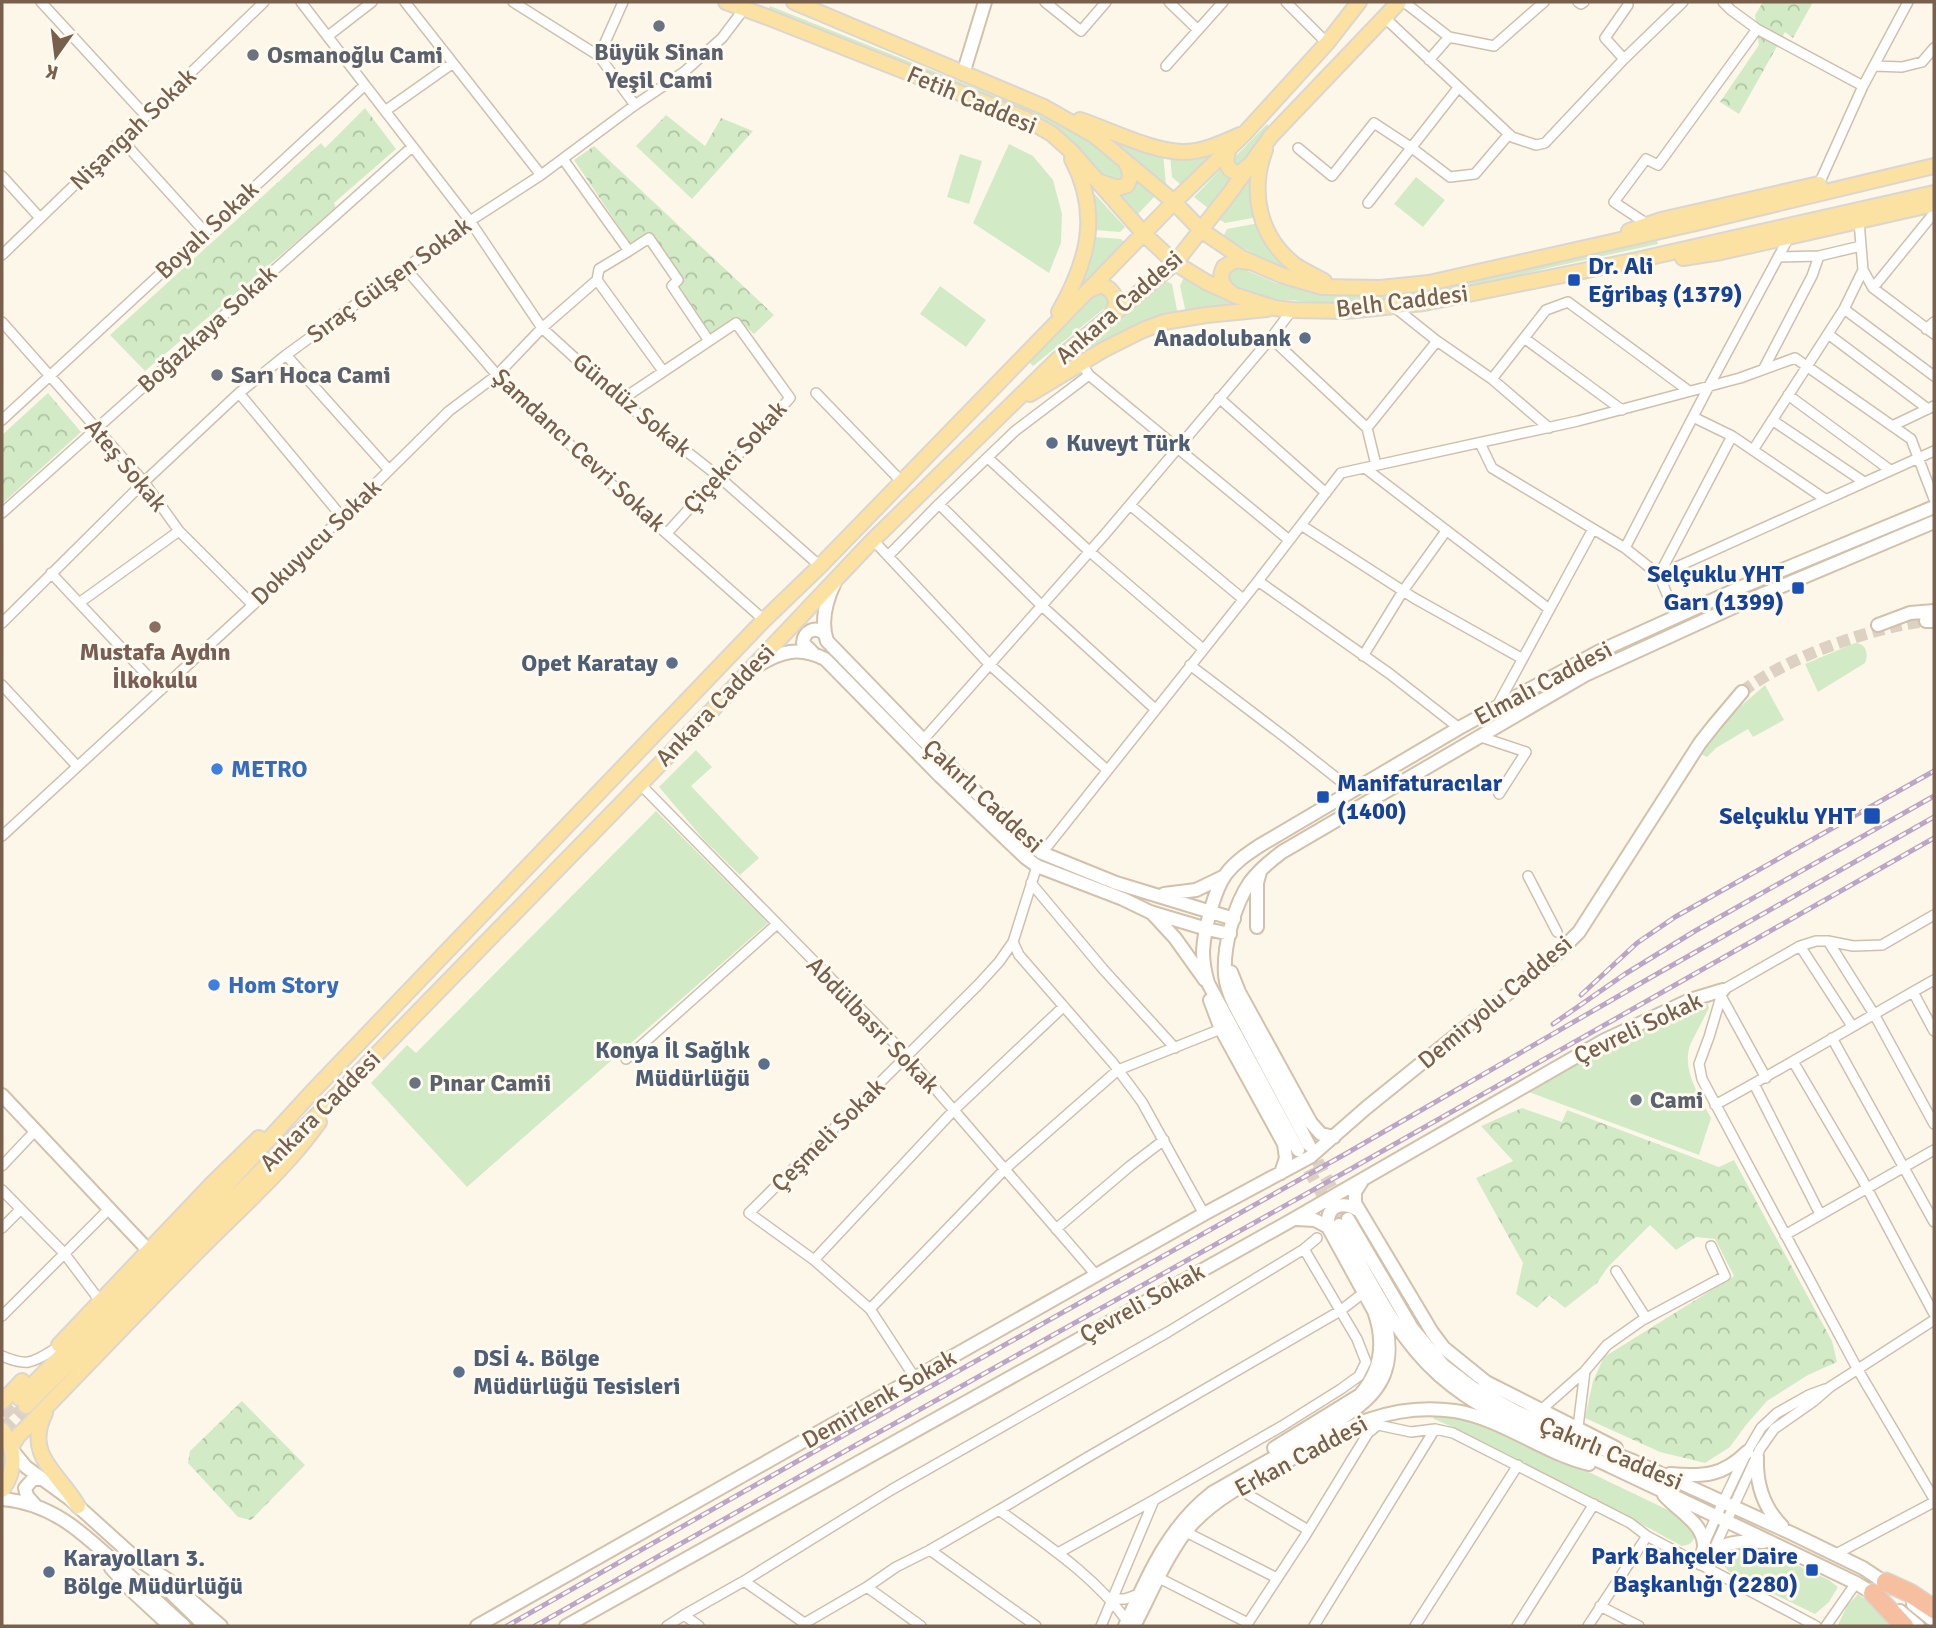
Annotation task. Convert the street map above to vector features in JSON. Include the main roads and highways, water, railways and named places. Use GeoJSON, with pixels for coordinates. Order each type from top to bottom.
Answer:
{"type":"FeatureCollection","features":[{"type":"Feature","properties":{"kind":"highway"},"geometry":{"type":"LineString","coordinates":[[1880,1587],[1910,1593],[1934,1609]]}},
{"type":"Feature","properties":{"kind":"highway"},"geometry":{"type":"LineString","coordinates":[[1880,1587],[1904,1626]]}},
{"type":"Feature","properties":{"kind":"main road","name":"Fetih Caddesi"},"geometry":{"type":"LineString","coordinates":[[726,2],[1026,119],[1052,134],[1175,263]]}},
{"type":"Feature","properties":{"kind":"main road","name":"Fetih Caddesi"},"geometry":{"type":"LineString","coordinates":[[794,2],[1053,111],[1095,136],[1174,202],[1201,230]]}},
{"type":"Feature","properties":{"kind":"main road"},"geometry":{"type":"LineString","coordinates":[[963,74],[985,2]]}},
{"type":"Feature","properties":{"kind":"main road","name":"Ankara Caddesi"},"geometry":{"type":"LineString","coordinates":[[1359,2],[1327,43],[1228,152],[1174,202],[821,566],[764,620],[313,1091],[23,1402],[340,1092],[873,540],[1005,409],[1057,360],[1175,263],[1271,136],[1402,2]]}},
{"type":"Feature","properties":{"kind":"main road"},"geometry":{"type":"LineString","coordinates":[[1053,111],[1153,146],[1176,151],[1202,150],[1245,133]]}},
{"type":"Feature","properties":{"kind":"main road"},"geometry":{"type":"LineString","coordinates":[[1271,136],[1262,158],[1257,186],[1259,212],[1264,225],[1282,253],[1297,266],[1340,288]]}},
{"type":"Feature","properties":{"kind":"main road"},"geometry":{"type":"LineString","coordinates":[[1048,331],[1075,283],[1086,249],[1089,221],[1085,187],[1065,146]]}},
{"type":"Feature","properties":{"kind":"main road"},"geometry":{"type":"LineString","coordinates":[[1228,152],[1226,163],[1229,169],[1240,173],[1248,166]]}},
{"type":"Feature","properties":{"kind":"main road","name":"Belh Caddesi"},"geometry":{"type":"LineString","coordinates":[[1613,241],[1647,223],[1934,157]]}},
{"type":"Feature","properties":{"kind":"main road"},"geometry":{"type":"LineString","coordinates":[[1096,179],[1111,187],[1127,185],[1130,172],[1125,161]]}},
{"type":"Feature","properties":{"kind":"main road","name":"Belh Caddesi"},"geometry":{"type":"LineString","coordinates":[[1201,230],[1242,258],[1295,279],[1340,288],[1380,288],[1430,283],[1934,166]]}},
{"type":"Feature","properties":{"kind":"main road","name":"Belh Caddesi"},"geometry":{"type":"LineString","coordinates":[[1175,263],[1234,295],[1275,308],[1346,311],[1424,303],[1637,260],[1934,193]]}},
{"type":"Feature","properties":{"kind":"main road","name":"Belh Caddesi"},"geometry":{"type":"LineString","coordinates":[[1637,260],[1705,255],[1934,204]]}},
{"type":"Feature","properties":{"kind":"main road"},"geometry":{"type":"LineString","coordinates":[[1234,295],[1223,285],[1221,279],[1224,267],[1236,260],[1251,262]]}},
{"type":"Feature","properties":{"kind":"main road"},"geometry":{"type":"LineString","coordinates":[[1087,292],[1098,286],[1110,289],[1116,302],[1110,316]]}},
{"type":"Feature","properties":{"kind":"main road"},"geometry":{"type":"LineString","coordinates":[[1005,409],[1085,369],[1123,340],[1164,322],[1275,308]]}},
{"type":"Feature","properties":{"kind":"main road","name":"Elmalı Caddesi"},"geometry":{"type":"LineString","coordinates":[[1207,929],[1223,877],[1238,861],[1459,728],[1598,652],[1934,507]]}},
{"type":"Feature","properties":{"kind":"main road","name":"Elmalı Caddesi"},"geometry":{"type":"LineString","coordinates":[[1228,940],[1246,888],[1261,869],[1282,852],[1585,675],[1749,600],[1934,522]]}},
{"type":"Feature","properties":{"kind":"main road"},"geometry":{"type":"LineString","coordinates":[[825,634],[826,608],[837,578]]}},
{"type":"Feature","properties":{"kind":"main road"},"geometry":{"type":"LineString","coordinates":[[1878,625],[1910,613],[1932,618]]}},
{"type":"Feature","properties":{"kind":"main road"},"geometry":{"type":"LineString","coordinates":[[813,653],[803,643],[804,637],[808,631],[815,629],[820,629],[825,634]]}},
{"type":"Feature","properties":{"kind":"main road","name":"Çakırlı Caddesi"},"geometry":{"type":"LineString","coordinates":[[825,634],[834,650],[1029,844],[1042,853],[1116,883],[1234,919]]}},
{"type":"Feature","properties":{"kind":"main road"},"geometry":{"type":"LineString","coordinates":[[745,674],[771,657],[799,651],[813,653]]}},
{"type":"Feature","properties":{"kind":"main road","name":"Çakırlı Caddesi"},"geometry":{"type":"LineString","coordinates":[[813,653],[825,659],[940,776],[1037,866],[1123,898],[1150,912],[1207,929],[1228,940]]}},
{"type":"Feature","properties":{"kind":"main road","name":"Demiryolu Caddesi"},"geometry":{"type":"LineString","coordinates":[[1281,1173],[1310,1157],[1579,932],[1692,755],[1742,692]]}},
{"type":"Feature","properties":{"kind":"main road"},"geometry":{"type":"LineString","coordinates":[[1257,927],[1257,883],[1261,869]]}},
{"type":"Feature","properties":{"kind":"main road"},"geometry":{"type":"LineString","coordinates":[[1152,894],[1196,890],[1223,877]]}},
{"type":"Feature","properties":{"kind":"main road"},"geometry":{"type":"LineString","coordinates":[[1150,912],[1175,938],[1208,984],[1304,1147],[1231,997],[1225,974],[1228,940]]}},
{"type":"Feature","properties":{"kind":"main road"},"geometry":{"type":"LineString","coordinates":[[1207,929],[1203,954],[1212,1006],[1221,1029],[1284,1144],[1286,1158],[1281,1173]]}},
{"type":"Feature","properties":{"kind":"main road"},"geometry":{"type":"LineString","coordinates":[[1228,940],[1231,971],[1239,992],[1311,1123],[1321,1134],[1334,1137]]}},
{"type":"Feature","properties":{"kind":"main road","name":"Çevreli Sokak"},"geometry":{"type":"LineString","coordinates":[[568,1626],[1292,1220],[1603,1041],[1690,1000],[1722,993]]}},
{"type":"Feature","properties":{"kind":"main road"},"geometry":{"type":"LineString","coordinates":[[2,1402],[240,1156],[313,1091]]}},
{"type":"Feature","properties":{"kind":"main road"},"geometry":{"type":"LineString","coordinates":[[2,1490],[11,1474],[11,1449],[18,1436],[271,1178],[307,1138],[340,1092]]}},
{"type":"Feature","properties":{"kind":"main road"},"geometry":{"type":"LineString","coordinates":[[2,1095],[149,1251]]}},
{"type":"Feature","properties":{"kind":"main road","name":"Demirlenk Sokak"},"geometry":{"type":"LineString","coordinates":[[477,1626],[1281,1173]]}},
{"type":"Feature","properties":{"kind":"main road"},"geometry":{"type":"LineString","coordinates":[[1365,1178],[1355,1192],[1358,1210],[1444,1348],[1486,1381],[1609,1443],[1633,1461]]}},
{"type":"Feature","properties":{"kind":"main road"},"geometry":{"type":"LineString","coordinates":[[1212,1493],[1245,1466],[1349,1403],[1367,1387],[1376,1371],[1380,1349],[1378,1323],[1338,1224],[1329,1214],[1337,1206],[1348,1205],[1358,1210]]}},
{"type":"Feature","properties":{"kind":"main road"},"geometry":{"type":"LineString","coordinates":[[1292,1220],[1338,1224]]}},
{"type":"Feature","properties":{"kind":"main road","name":"Çakırlı Caddesi"},"geometry":{"type":"LineString","coordinates":[[1338,1224],[1403,1334],[1426,1362],[1467,1397],[1497,1415],[1856,1583],[1880,1587],[1893,1606],[1918,1626]]}},
{"type":"Feature","properties":{"kind":"main road","name":"Çakırlı Caddesi"},"geometry":{"type":"LineString","coordinates":[[1338,1224],[1433,1354],[1458,1378],[1487,1398],[1663,1474],[1836,1554],[1880,1587],[1934,1621]]}},
{"type":"Feature","properties":{"kind":"main road","name":"Erkan Caddesi"},"geometry":{"type":"LineString","coordinates":[[1129,1624],[1139,1594],[1158,1555],[1177,1527],[1202,1500],[1344,1417],[1369,1399],[1378,1387],[1386,1367],[1389,1344],[1383,1315],[1370,1279]]}},
{"type":"Feature","properties":{"kind":"main road"},"geometry":{"type":"LineString","coordinates":[[53,1401],[40,1425],[38,1446],[43,1458],[78,1506]]}},
{"type":"Feature","properties":{"kind":"main road","name":"Erkan Caddesi"},"geometry":{"type":"LineString","coordinates":[[1129,1624],[1186,1532],[1213,1503],[1358,1423],[1393,1413],[1423,1409],[1454,1411],[1573,1459],[1610,1466]]}},
{"type":"Feature","properties":{"kind":"main road"},"geometry":{"type":"LineString","coordinates":[[2,1430],[11,1449],[22,1463],[78,1506],[205,1626]]}},
{"type":"Feature","properties":{"kind":"main road"},"geometry":{"type":"LineString","coordinates":[[1663,1474],[1696,1475],[1721,1471],[1752,1455],[1758,1483],[1771,1515],[1793,1534]]}},
{"type":"Feature","properties":{"kind":"main road"},"geometry":{"type":"LineString","coordinates":[[35,1506],[27,1496],[25,1488],[33,1479],[42,1479]]}},
{"type":"Feature","properties":{"kind":"main road"},"geometry":{"type":"LineString","coordinates":[[1657,1489],[1698,1527],[1708,1548],[1733,1543],[1769,1542]]}},
{"type":"Feature","properties":{"kind":"main road"},"geometry":{"type":"LineString","coordinates":[[2,1499],[35,1506],[63,1520],[90,1540],[184,1626]]}},
{"type":"Feature","properties":{"kind":"main road"},"geometry":{"type":"LineString","coordinates":[[90,1540],[116,1574],[170,1626]]}},
{"type":"Feature","properties":{"kind":"main road"},"geometry":{"type":"LineString","coordinates":[[132,1555],[168,1580],[221,1626]]}},
{"type":"Feature","properties":{"kind":"tunnel"},"geometry":{"type":"LineString","coordinates":[[1742,692],[1781,667],[1830,646],[1904,624],[1926,621]]}},
{"type":"Feature","properties":{"kind":"tunnel"},"geometry":{"type":"LineString","coordinates":[[1309,1145],[1348,1219]]}},
{"type":"Feature","properties":{"kind":"tunnel"},"geometry":{"type":"LineString","coordinates":[[1300,1154],[1339,1225]]}},
{"type":"Feature","properties":{"kind":"tunnel"},"geometry":{"type":"LineString","coordinates":[[2,1415],[19,1398]]}},
{"type":"Feature","properties":{"kind":"tunnel"},"geometry":{"type":"LineString","coordinates":[[2,1431],[26,1406]]}},
{"type":"Feature","properties":{"kind":"railway"},"geometry":{"type":"LineString","coordinates":[[1581,995],[1637,943],[1675,917],[1934,771]]}},
{"type":"Feature","properties":{"kind":"railway"},"geometry":{"type":"LineString","coordinates":[[1553,1024],[1625,974],[1695,931],[1934,796]]}},
{"type":"Feature","properties":{"kind":"railway"},"geometry":{"type":"LineString","coordinates":[[507,1626],[1347,1153],[1934,817]]}},
{"type":"Feature","properties":{"kind":"railway"},"geometry":{"type":"LineString","coordinates":[[535,1626],[1356,1166],[1934,838]]}},
{"type":"Feature","properties":{"kind":"place","name":"Büyük Sinan Yeşil Cami"},"geometry":{"type":"Point","coordinates":[659,26]}},
{"type":"Feature","properties":{"kind":"place","name":"Osmanoğlu Cami"},"geometry":{"type":"Point","coordinates":[253,55]}},
{"type":"Feature","properties":{"kind":"place","name":"Dr. Ali Eğribaş (1379)"},"geometry":{"type":"Point","coordinates":[1574,280]}},
{"type":"Feature","properties":{"kind":"place","name":"Anadolubank"},"geometry":{"type":"Point","coordinates":[1305,338]}},
{"type":"Feature","properties":{"kind":"place","name":"Sarı Hoca Cami"},"geometry":{"type":"Point","coordinates":[217,375]}},
{"type":"Feature","properties":{"kind":"place","name":"Kuveyt Türk"},"geometry":{"type":"Point","coordinates":[1052,443]}},
{"type":"Feature","properties":{"kind":"place","name":"Selçuklu YHT Garı (1399)"},"geometry":{"type":"Point","coordinates":[1798,588]}},
{"type":"Feature","properties":{"kind":"place","name":"Mustafa Aydın İlkokulu"},"geometry":{"type":"Point","coordinates":[155,627]}},
{"type":"Feature","properties":{"kind":"place","name":"Opet Karatay"},"geometry":{"type":"Point","coordinates":[672,663]}},
{"type":"Feature","properties":{"kind":"place","name":"METRO"},"geometry":{"type":"Point","coordinates":[217,769]}},
{"type":"Feature","properties":{"kind":"place","name":"Manifaturacılar (1400)"},"geometry":{"type":"Point","coordinates":[1323,797]}},
{"type":"Feature","properties":{"kind":"place","name":"Selçuklu YHT"},"geometry":{"type":"Point","coordinates":[1872,816]}},
{"type":"Feature","properties":{"kind":"place","name":"Hom Story"},"geometry":{"type":"Point","coordinates":[214,985]}},
{"type":"Feature","properties":{"kind":"place","name":"Konya İl Sağlık Müdürlüğü"},"geometry":{"type":"Point","coordinates":[764,1064]}},
{"type":"Feature","properties":{"kind":"place","name":"Pınar Camii"},"geometry":{"type":"Point","coordinates":[415,1083]}},
{"type":"Feature","properties":{"kind":"place","name":"Cami"},"geometry":{"type":"Point","coordinates":[1636,1100]}},
{"type":"Feature","properties":{"kind":"place","name":"DSİ 4. Bölge Müdürlüğü Tesisleri"},"geometry":{"type":"Point","coordinates":[459,1372]}},
{"type":"Feature","properties":{"kind":"place","name":"Park Bahçeler Dai̇re Başkanlığı (2280)"},"geometry":{"type":"Point","coordinates":[1812,1570]}},
{"type":"Feature","properties":{"kind":"place","name":"Karayolları 3. Bölge Müdürlüğü"},"geometry":{"type":"Point","coordinates":[49,1572]}}]}
